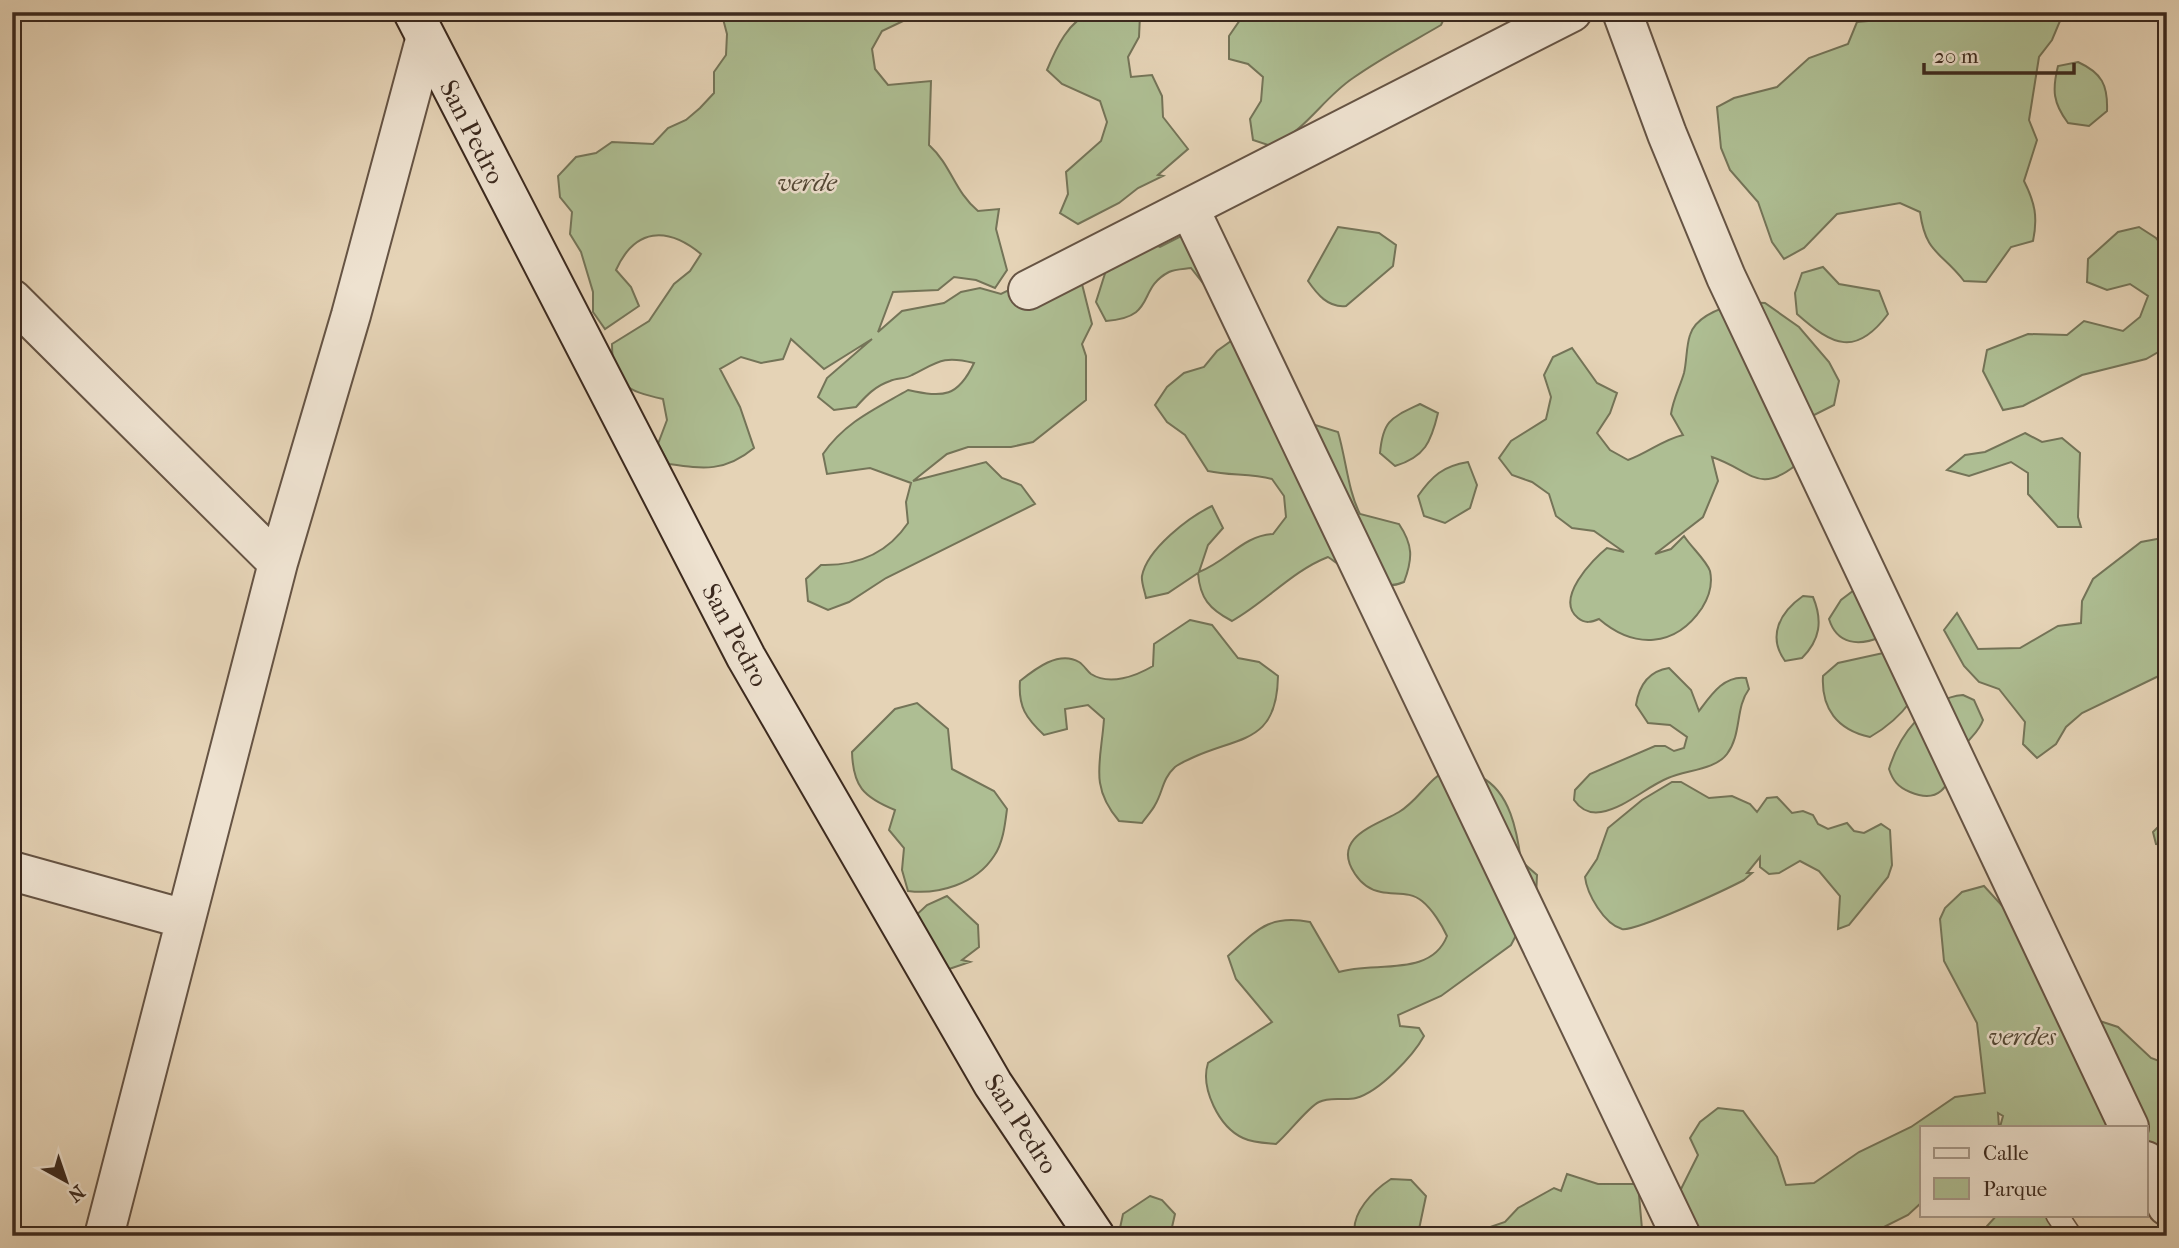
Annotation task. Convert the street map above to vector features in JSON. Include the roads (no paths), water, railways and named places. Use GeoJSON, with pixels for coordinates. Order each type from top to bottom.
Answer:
{"type":"FeatureCollection","features":[{"type":"Feature","properties":{"kind":"street"},"geometry":{"type":"LineString","coordinates":[[1028,290],[1190,210],[1572,12]]}},
{"type":"Feature","properties":{"kind":"street"},"geometry":{"type":"LineString","coordinates":[[1622,12],[1667,134],[1726,277],[2130,1126]]}},
{"type":"Feature","properties":{"kind":"street"},"geometry":{"type":"LineString","coordinates":[[104,1236],[278,563],[351,315],[419,26]]}},
{"type":"Feature","properties":{"kind":"street","name":"San Pedro"},"geometry":{"type":"LineString","coordinates":[[419,26],[746,657],[993,1084],[1095,1236]]}},
{"type":"Feature","properties":{"kind":"street"},"geometry":{"type":"LineString","coordinates":[[1190,210],[1681,1236]]}},
{"type":"Feature","properties":{"kind":"street"},"geometry":{"type":"LineString","coordinates":[[12,299],[278,563]]}},
{"type":"Feature","properties":{"kind":"street"},"geometry":{"type":"LineString","coordinates":[[12,871],[186,919]]}},
{"type":"Feature","properties":{"kind":"street"},"geometry":{"type":"LineString","coordinates":[[2148,1165],[2167,1206]]}},
{"type":"Feature","properties":{"kind":"lane"},"geometry":{"type":"LineString","coordinates":[[2058,1216],[2071,1236]]}},
{"type":"Feature","properties":{"kind":"park label","name":"verde"},"geometry":{"type":"Point","coordinates":[807,182]}},
{"type":"Feature","properties":{"kind":"park label","name":"verdes"},"geometry":{"type":"Point","coordinates":[2022,1036]}}]}
